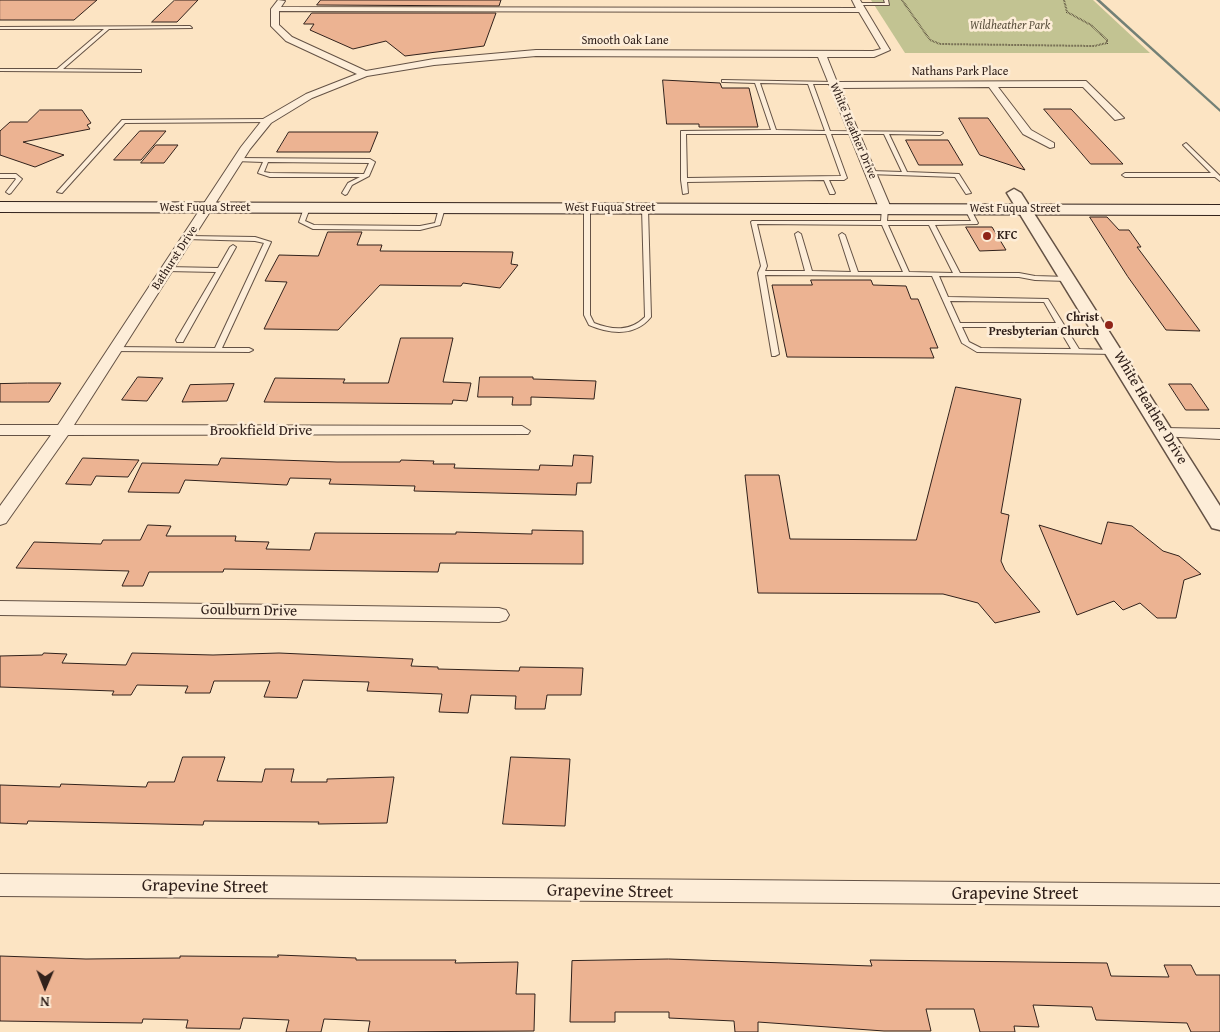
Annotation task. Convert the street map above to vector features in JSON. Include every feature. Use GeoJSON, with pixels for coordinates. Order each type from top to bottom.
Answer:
{"type":"FeatureCollection","features":[{"type":"Feature","properties":{"kind":"main road","name":"West Fuqua Street"},"geometry":{"type":"LineString","coordinates":[[666,193],[829,186],[855,193],[899,193]]}},
{"type":"Feature","properties":{"kind":"main road","name":"West Fuqua Street"},"geometry":{"type":"LineString","coordinates":[[5,192],[345,193],[587,208],[645,208],[685,193],[885,215],[968,201],[991,193],[1034,193]]}},
{"type":"Feature","properties":{"kind":"main road","name":"West Fuqua Street"},"geometry":{"type":"LineString","coordinates":[[0,207],[307,208],[522,193]]}},
{"type":"Feature","properties":{"kind":"main road","name":"West Fuqua Street"},"geometry":{"type":"LineString","coordinates":[[948,193],[968,201],[1026,209],[1220,210]]}},
{"type":"Feature","properties":{"kind":"street"},"geometry":{"type":"LineString","coordinates":[[282,0],[275,9],[275,26],[289,39],[364,74]]}},
{"type":"Feature","properties":{"kind":"street"},"geometry":{"type":"LineString","coordinates":[[275,9],[858,5]]}},
{"type":"Feature","properties":{"kind":"street","name":"Smooth Oak Lane"},"geometry":{"type":"LineString","coordinates":[[364,74],[434,62],[500,55],[874,54],[886,50],[858,5]]}},
{"type":"Feature","properties":{"kind":"street","name":"White Heather Drive"},"geometry":{"type":"LineString","coordinates":[[821,54],[879,193],[885,215]]}},
{"type":"Feature","properties":{"kind":"street","name":"Bathurst Drive"},"geometry":{"type":"LineString","coordinates":[[0,519],[63,430],[114,349],[208,208],[237,160],[267,121],[309,96],[364,74]]}},
{"type":"Feature","properties":{"kind":"street","name":"Nathans Park Place"},"geometry":{"type":"LineString","coordinates":[[833,84],[1086,84],[1119,118]]}},
{"type":"Feature","properties":{"kind":"street"},"geometry":{"type":"LineString","coordinates":[[991,84],[1027,132],[1050,145]]}},
{"type":"Feature","properties":{"kind":"street","name":"White Heather Drive"},"geometry":{"type":"LineString","coordinates":[[1014,193],[1026,209],[1220,523]]}},
{"type":"Feature","properties":{"kind":"street","name":"Brookfield Drive"},"geometry":{"type":"LineString","coordinates":[[0,430],[522,431]]}},
{"type":"Feature","properties":{"kind":"street"},"geometry":{"type":"LineString","coordinates":[[1164,433],[1220,434]]}},
{"type":"Feature","properties":{"kind":"street","name":"Goulburn Drive"},"geometry":{"type":"LineString","coordinates":[[0,608],[499,615]]}},
{"type":"Feature","properties":{"kind":"street","name":"Grapevine Street"},"geometry":{"type":"LineString","coordinates":[[0,885],[667,892],[1220,895]]}},
{"type":"Feature","properties":{"kind":"lane"},"geometry":{"type":"LineString","coordinates":[[858,5],[888,4],[886,0]]}},
{"type":"Feature","properties":{"kind":"lane"},"geometry":{"type":"LineString","coordinates":[[0,28],[190,27]]}},
{"type":"Feature","properties":{"kind":"lane"},"geometry":{"type":"LineString","coordinates":[[59,70],[108,28]]}},
{"type":"Feature","properties":{"kind":"lane"},"geometry":{"type":"LineString","coordinates":[[0,70],[139,71]]}},
{"type":"Feature","properties":{"kind":"lane"},"geometry":{"type":"LineString","coordinates":[[724,81],[833,84]]}},
{"type":"Feature","properties":{"kind":"lane"},"geometry":{"type":"LineString","coordinates":[[757,81],[774,132]]}},
{"type":"Feature","properties":{"kind":"lane"},"geometry":{"type":"LineString","coordinates":[[810,82],[844,178],[829,186]]}},
{"type":"Feature","properties":{"kind":"lane"},"geometry":{"type":"LineString","coordinates":[[60,192],[124,121],[267,121]]}},
{"type":"Feature","properties":{"kind":"lane"},"geometry":{"type":"LineString","coordinates":[[685,193],[683,132],[940,133]]}},
{"type":"Feature","properties":{"kind":"lane"},"geometry":{"type":"LineString","coordinates":[[886,133],[905,173]]}},
{"type":"Feature","properties":{"kind":"lane"},"geometry":{"type":"LineString","coordinates":[[1186,145],[1218,177]]}},
{"type":"Feature","properties":{"kind":"lane"},"geometry":{"type":"LineString","coordinates":[[237,160],[365,160],[372,162],[367,175],[350,184],[345,193]]}},
{"type":"Feature","properties":{"kind":"lane"},"geometry":{"type":"LineString","coordinates":[[266,160],[262,172],[270,175],[367,175]]}},
{"type":"Feature","properties":{"kind":"lane"},"geometry":{"type":"LineString","coordinates":[[775,354],[761,273],[764,266],[754,222],[885,215],[931,222],[975,222],[957,174],[870,173]]}},
{"type":"Feature","properties":{"kind":"lane"},"geometry":{"type":"LineString","coordinates":[[1125,175],[1218,177]]}},
{"type":"Feature","properties":{"kind":"lane"},"geometry":{"type":"LineString","coordinates":[[0,176],[16,176],[19,179],[5,192]]}},
{"type":"Feature","properties":{"kind":"lane"},"geometry":{"type":"LineString","coordinates":[[587,208],[587,316],[591,324],[603,330],[617,330],[632,329],[642,325],[648,317],[645,208]]}},
{"type":"Feature","properties":{"kind":"lane"},"geometry":{"type":"LineString","coordinates":[[885,215],[907,274]]}},
{"type":"Feature","properties":{"kind":"lane"},"geometry":{"type":"LineString","coordinates":[[931,222],[958,275]]}},
{"type":"Feature","properties":{"kind":"lane"},"geometry":{"type":"LineString","coordinates":[[798,234],[809,274]]}},
{"type":"Feature","properties":{"kind":"lane"},"geometry":{"type":"LineString","coordinates":[[842,234],[855,274]]}},
{"type":"Feature","properties":{"kind":"lane"},"geometry":{"type":"LineString","coordinates":[[188,238],[254,239],[268,242],[217,350]]}},
{"type":"Feature","properties":{"kind":"lane"},"geometry":{"type":"LineString","coordinates":[[180,340],[233,247]]}},
{"type":"Feature","properties":{"kind":"lane"},"geometry":{"type":"LineString","coordinates":[[167,269],[220,270]]}},
{"type":"Feature","properties":{"kind":"lane"},"geometry":{"type":"LineString","coordinates":[[761,273],[907,274],[1068,279]]}},
{"type":"Feature","properties":{"kind":"lane"},"geometry":{"type":"LineString","coordinates":[[934,275],[966,344],[980,350],[1115,352]]}},
{"type":"Feature","properties":{"kind":"lane"},"geometry":{"type":"LineString","coordinates":[[945,299],[1046,300],[1076,351]]}},
{"type":"Feature","properties":{"kind":"lane"},"geometry":{"type":"LineString","coordinates":[[957,325],[1061,325]]}},
{"type":"Feature","properties":{"kind":"lane"},"geometry":{"type":"LineString","coordinates":[[114,349],[249,350]]}},
{"type":"Feature","properties":{"kind":"path"},"geometry":{"type":"LineString","coordinates":[[902,0],[930,40],[940,44],[1094,46],[1107,44],[1107,40],[1091,25],[1067,12],[1064,0]]}},
{"type":"Feature","properties":{"kind":"green space","name":"Wildheather Park"},"geometry":{"type":"Polygon","coordinates":[[[871,0],[1093,0],[1150,53],[905,53],[871,0]]]}},
{"type":"Feature","properties":{"kind":"building"},"geometry":{"type":"Polygon","coordinates":[[[0,0],[97,0],[74,20],[0,20],[0,0]]]}},
{"type":"Feature","properties":{"kind":"building"},"geometry":{"type":"Polygon","coordinates":[[[175,0],[198,0],[177,22],[152,22],[175,0]]]}},
{"type":"Feature","properties":{"kind":"building"},"geometry":{"type":"Polygon","coordinates":[[[321,0],[501,0],[499,6],[317,5],[321,0]]]}},
{"type":"Feature","properties":{"kind":"building"},"geometry":{"type":"Polygon","coordinates":[[[312,13],[496,13],[484,46],[405,56],[386,41],[353,49],[310,30],[314,24],[304,24],[312,13]]]}},
{"type":"Feature","properties":{"kind":"building"},"geometry":{"type":"Polygon","coordinates":[[[663,80],[720,83],[722,88],[749,88],[758,127],[699,127],[699,124],[667,124],[663,80]]]}},
{"type":"Feature","properties":{"kind":"building"},"geometry":{"type":"Polygon","coordinates":[[[1044,109],[1071,109],[1123,164],[1091,164],[1044,109]]]}},
{"type":"Feature","properties":{"kind":"building"},"geometry":{"type":"Polygon","coordinates":[[[40,110],[82,110],[91,123],[87,125],[90,129],[23,142],[64,155],[35,167],[0,155],[0,131],[10,122],[27,122],[40,110]]]}},
{"type":"Feature","properties":{"kind":"building"},"geometry":{"type":"Polygon","coordinates":[[[959,118],[988,118],[1025,170],[980,155],[959,118]]]}},
{"type":"Feature","properties":{"kind":"building"},"geometry":{"type":"Polygon","coordinates":[[[140,131],[166,131],[141,160],[114,160],[140,131]]]}},
{"type":"Feature","properties":{"kind":"building"},"geometry":{"type":"Polygon","coordinates":[[[289,132],[378,132],[370,152],[277,152],[289,132]]]}},
{"type":"Feature","properties":{"kind":"building"},"geometry":{"type":"Polygon","coordinates":[[[906,140],[948,140],[963,165],[919,165],[906,140]]]}},
{"type":"Feature","properties":{"kind":"building"},"geometry":{"type":"Polygon","coordinates":[[[156,145],[178,145],[164,163],[141,163],[156,145]]]}},
{"type":"Feature","properties":{"kind":"building"},"geometry":{"type":"Polygon","coordinates":[[[1090,217],[1107,217],[1119,230],[1129,230],[1141,247],[1137,247],[1200,331],[1166,330],[1128,277],[1090,217]]]}},
{"type":"Feature","properties":{"kind":"building"},"geometry":{"type":"Polygon","coordinates":[[[966,227],[992,227],[1006,250],[980,251],[966,227]]]}},
{"type":"Feature","properties":{"kind":"building"},"geometry":{"type":"Polygon","coordinates":[[[328,232],[362,232],[357,245],[382,245],[380,251],[513,252],[511,264],[518,265],[500,288],[463,283],[461,286],[380,285],[338,330],[264,329],[287,282],[265,281],[279,255],[318,256],[328,232]]]}},
{"type":"Feature","properties":{"kind":"building"},"geometry":{"type":"Polygon","coordinates":[[[811,280],[871,280],[873,285],[906,286],[911,299],[918,299],[938,348],[930,348],[934,358],[787,357],[772,285],[812,285],[811,280]]]}},
{"type":"Feature","properties":{"kind":"building"},"geometry":{"type":"Polygon","coordinates":[[[401,338],[453,338],[443,382],[471,383],[467,401],[453,400],[452,404],[264,402],[275,378],[345,379],[343,383],[388,383],[401,338]]]}},
{"type":"Feature","properties":{"kind":"building"},"geometry":{"type":"Polygon","coordinates":[[[138,377],[163,378],[147,401],[122,400],[138,377]]]}},
{"type":"Feature","properties":{"kind":"building"},"geometry":{"type":"Polygon","coordinates":[[[480,377],[533,377],[533,379],[596,381],[594,399],[531,397],[531,405],[512,405],[513,397],[478,397],[480,377]]]}},
{"type":"Feature","properties":{"kind":"building"},"geometry":{"type":"Polygon","coordinates":[[[61,383],[49,402],[0,402],[0,384],[61,383]]]}},
{"type":"Feature","properties":{"kind":"building"},"geometry":{"type":"Polygon","coordinates":[[[234,384],[227,401],[182,402],[190,385],[234,384]]]}},
{"type":"Feature","properties":{"kind":"building"},"geometry":{"type":"Polygon","coordinates":[[[1169,384],[1191,384],[1209,410],[1186,410],[1169,384]]]}},
{"type":"Feature","properties":{"kind":"building"},"geometry":{"type":"Polygon","coordinates":[[[956,387],[1021,399],[1001,513],[1009,515],[1001,561],[1005,570],[1040,612],[995,623],[978,603],[943,594],[758,593],[745,475],[779,475],[790,539],[916,540],[956,387]]]}},
{"type":"Feature","properties":{"kind":"building"},"geometry":{"type":"Polygon","coordinates":[[[574,455],[593,456],[591,483],[577,483],[576,495],[414,491],[415,486],[329,484],[331,479],[290,478],[287,485],[185,480],[179,493],[128,492],[142,463],[218,465],[221,458],[337,462],[400,462],[401,460],[434,461],[433,464],[455,464],[454,468],[539,470],[540,465],[572,466],[574,455]]]}},
{"type":"Feature","properties":{"kind":"building"},"geometry":{"type":"Polygon","coordinates":[[[83,458],[139,460],[128,477],[96,476],[91,485],[66,484],[83,458]]]}},
{"type":"Feature","properties":{"kind":"building"},"geometry":{"type":"Polygon","coordinates":[[[1108,522],[1132,526],[1163,551],[1179,556],[1201,574],[1184,580],[1176,618],[1157,618],[1140,603],[1123,610],[1114,601],[1077,615],[1039,525],[1101,544],[1108,522]]]}},
{"type":"Feature","properties":{"kind":"building"},"geometry":{"type":"Polygon","coordinates":[[[148,525],[171,526],[166,536],[236,536],[235,541],[269,542],[266,549],[310,550],[315,533],[456,534],[456,532],[532,534],[532,530],[583,531],[583,564],[440,563],[438,572],[224,569],[223,572],[149,572],[143,586],[122,586],[129,571],[16,568],[34,542],[101,544],[103,540],[140,540],[148,525]]]}},
{"type":"Feature","properties":{"kind":"building"},"geometry":{"type":"Polygon","coordinates":[[[44,653],[67,654],[62,663],[126,665],[132,653],[213,655],[279,653],[413,659],[411,666],[438,667],[438,669],[519,671],[520,667],[583,668],[581,695],[547,695],[545,709],[515,709],[516,696],[471,695],[468,713],[439,712],[442,694],[367,691],[369,682],[303,680],[297,698],[264,697],[270,681],[214,681],[210,693],[185,693],[188,686],[137,685],[131,695],[112,695],[114,691],[0,687],[0,656],[42,655],[44,653]]]}},
{"type":"Feature","properties":{"kind":"building"},"geometry":{"type":"Polygon","coordinates":[[[183,757],[225,757],[217,781],[262,782],[265,769],[294,769],[291,782],[327,782],[327,779],[394,777],[387,823],[318,824],[319,822],[204,821],[203,825],[28,821],[27,824],[0,823],[0,785],[60,787],[61,784],[146,787],[148,782],[174,782],[183,757]]]}},
{"type":"Feature","properties":{"kind":"building"},"geometry":{"type":"Polygon","coordinates":[[[511,757],[570,759],[565,826],[503,824],[511,757]]]}},
{"type":"Feature","properties":{"kind":"building"},"geometry":{"type":"Polygon","coordinates":[[[278,955],[356,958],[356,960],[456,960],[455,963],[518,962],[516,994],[535,994],[534,1031],[368,1032],[370,1021],[324,1019],[321,1032],[286,1032],[289,1020],[243,1018],[240,1029],[186,1028],[188,1020],[143,1019],[142,1023],[0,1021],[0,956],[86,959],[180,958],[180,956],[278,957],[278,955]]]}},
{"type":"Feature","properties":{"kind":"building"},"geometry":{"type":"Polygon","coordinates":[[[669,959],[872,966],[870,960],[1107,963],[1111,976],[1169,977],[1164,965],[1191,965],[1196,975],[1220,975],[1220,1032],[1191,1032],[1187,1023],[1096,1020],[1092,1007],[1033,1005],[1039,1027],[1014,1026],[1015,1032],[980,1032],[974,1009],[926,1009],[931,1031],[884,1031],[758,1022],[758,1032],[735,1032],[734,1021],[669,1018],[669,1012],[615,1012],[615,1022],[570,1022],[572,961],[669,959]]]}},
{"type":"Feature","properties":{"kind":"waterway"},"geometry":{"type":"LineString","coordinates":[[1098,0],[1220,111]]}},
{"type":"Feature","properties":{"kind":"place","name":"KFC"},"geometry":{"type":"Point","coordinates":[987,236]}},
{"type":"Feature","properties":{"kind":"place","name":"Christ Presbyterian Church"},"geometry":{"type":"Point","coordinates":[1109,325]}}]}
